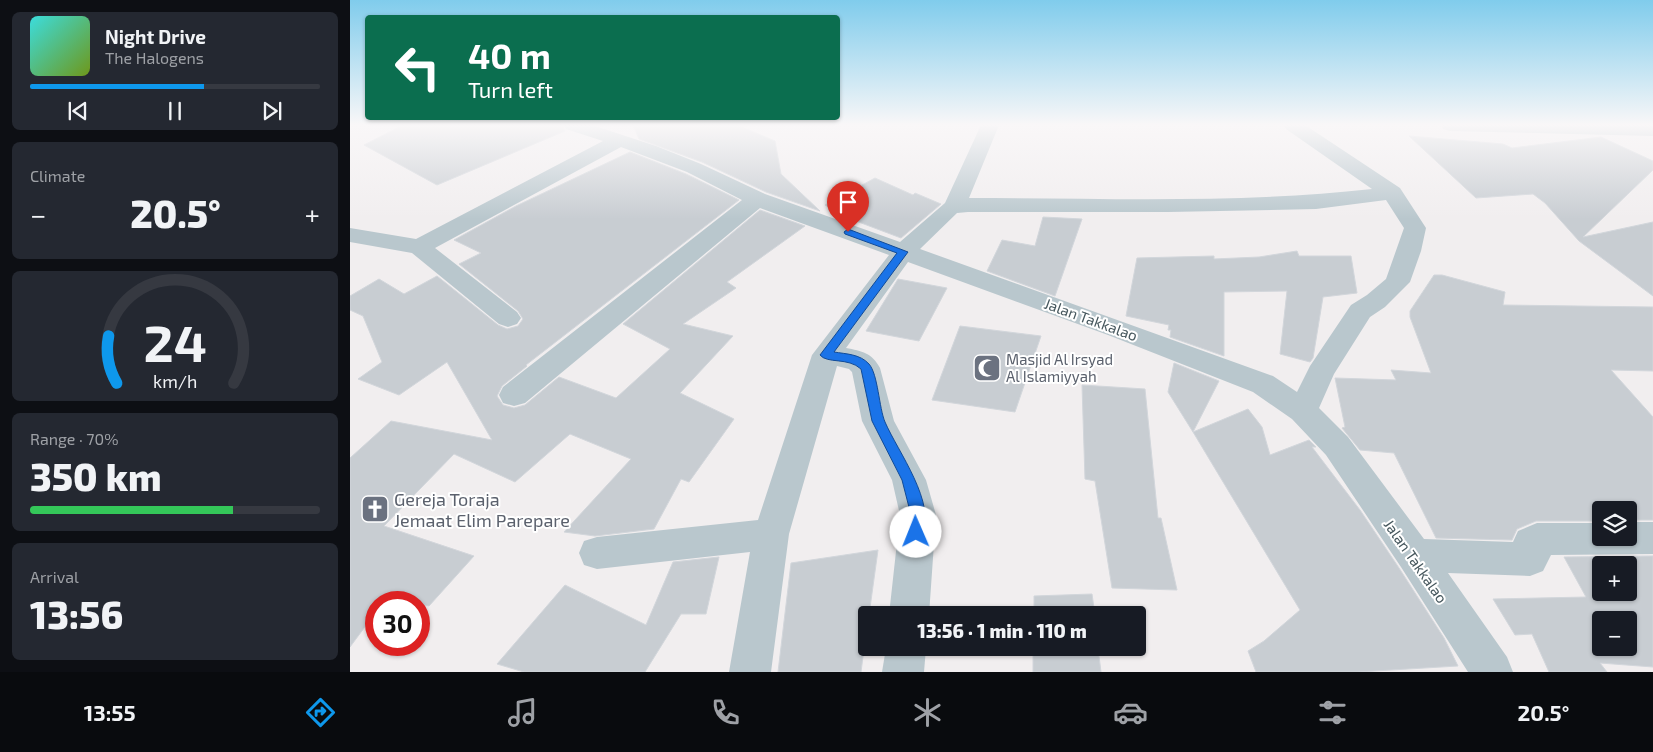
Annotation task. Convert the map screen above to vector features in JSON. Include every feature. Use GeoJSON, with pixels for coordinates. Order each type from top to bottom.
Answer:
{"type":"FeatureCollection","features":[{"type":"Feature","properties":{"kind":"street"},"geometry":{"type":"LineString","coordinates":[[419,247],[584,156]]}},
{"type":"Feature","properties":{"kind":"street","name":"Jalan Takkalao"},"geometry":{"type":"LineString","coordinates":[[670,156],[757,199],[1118,328],[1263,384],[1303,411],[1337,446],[1414,555],[1492,672]]}},
{"type":"Feature","properties":{"kind":"street"},"geometry":{"type":"LineString","coordinates":[[750,672],[770,534],[826,355],[903,252],[954,207],[976,156]]}},
{"type":"Feature","properties":{"kind":"street"},"geometry":{"type":"LineString","coordinates":[[1303,411],[1320,373],[1360,311],[1376,301],[1397,282],[1409,251],[1415,228],[1392,193],[1339,156]]}},
{"type":"Feature","properties":{"kind":"street"},"geometry":{"type":"LineString","coordinates":[[954,207],[968,205],[1158,205],[1316,202],[1392,193]]}},
{"type":"Feature","properties":{"kind":"street"},"geometry":{"type":"LineString","coordinates":[[514,395],[757,199]]}},
{"type":"Feature","properties":{"kind":"street"},"geometry":{"type":"LineString","coordinates":[[350,236],[419,247],[508,318]]}},
{"type":"Feature","properties":{"kind":"street"},"geometry":{"type":"LineString","coordinates":[[826,355],[858,360],[866,368],[878,421],[909,480],[918,515],[910,606]]}},
{"type":"Feature","properties":{"kind":"street"},"geometry":{"type":"LineString","coordinates":[[597,553],[770,534]]}},
{"type":"Feature","properties":{"kind":"street"},"geometry":{"type":"LineString","coordinates":[[1414,555],[1530,559],[1533,556],[1532,542],[1537,539],[1653,538]]}},
{"type":"Feature","properties":{"kind":"street"},"geometry":{"type":"LineString","coordinates":[[903,672],[905,656]]}},
{"type":"Feature","properties":{"kind":"building"},"geometry":{"type":"Polygon","coordinates":[[[385,156],[505,156],[437,185],[385,156]]]}},
{"type":"Feature","properties":{"kind":"building"},"geometry":{"type":"Polygon","coordinates":[[[621,156],[641,156],[686,174],[739,200],[526,365],[502,386],[497,396],[503,405],[514,408],[525,405],[559,377],[616,398],[670,349],[623,324],[760,210],[805,226],[727,282],[736,288],[683,324],[733,336],[680,393],[734,419],[689,482],[681,479],[654,529],[595,536],[564,532],[631,459],[570,434],[515,482],[454,454],[384,526],[474,556],[430,605],[430,591],[365,591],[365,627],[350,647],[350,458],[391,421],[492,440],[447,362],[399,395],[358,379],[382,362],[363,316],[350,310],[350,296],[379,279],[404,294],[437,276],[498,325],[507,329],[518,326],[523,319],[518,311],[459,264],[481,253],[454,240],[516,206],[621,156]]]}},
{"type":"Feature","properties":{"kind":"building"},"geometry":{"type":"Polygon","coordinates":[[[687,156],[778,156],[781,174],[820,211],[766,192],[687,156]]]}},
{"type":"Feature","properties":{"kind":"building"},"geometry":{"type":"Polygon","coordinates":[[[1431,156],[1643,156],[1653,161],[1653,170],[1583,237],[1653,222],[1653,296],[1579,241],[1545,203],[1533,194],[1476,198],[1431,156]]]}},
{"type":"Feature","properties":{"kind":"building"},"geometry":{"type":"Polygon","coordinates":[[[875,178],[913,195],[915,193],[941,204],[901,238],[856,221],[825,205],[875,178]]]}},
{"type":"Feature","properties":{"kind":"building"},"geometry":{"type":"Polygon","coordinates":[[[1043,217],[1082,219],[1055,296],[987,271],[1002,240],[1035,246],[1043,217]]]}},
{"type":"Feature","properties":{"kind":"building"},"geometry":{"type":"Polygon","coordinates":[[[1297,251],[1299,256],[1351,256],[1357,293],[1323,297],[1313,358],[1310,362],[1280,354],[1287,291],[1224,292],[1224,356],[1170,337],[1171,330],[1168,330],[1169,325],[1126,316],[1137,258],[1214,256],[1214,259],[1259,257],[1297,251]]]}},
{"type":"Feature","properties":{"kind":"building"},"geometry":{"type":"Polygon","coordinates":[[[1434,275],[1442,275],[1505,292],[1503,305],[1653,307],[1653,371],[1611,370],[1653,417],[1653,520],[1637,520],[1637,501],[1592,501],[1592,521],[1536,521],[1517,529],[1512,540],[1436,538],[1394,453],[1360,450],[1342,428],[1345,427],[1335,378],[1396,380],[1391,370],[1431,373],[1410,317],[1410,311],[1434,275]]]}},
{"type":"Feature","properties":{"kind":"building"},"geometry":{"type":"Polygon","coordinates":[[[898,279],[947,288],[919,341],[866,331],[898,279]]]}},
{"type":"Feature","properties":{"kind":"building","name":"Masjid Al Irsyad Al Islamiyyah"},"geometry":{"type":"Polygon","coordinates":[[[960,326],[1041,336],[1015,412],[932,400],[960,326]]]}},
{"type":"Feature","properties":{"kind":"building"},"geometry":{"type":"Polygon","coordinates":[[[1174,363],[1219,381],[1193,432],[1168,392],[1174,363]]]}},
{"type":"Feature","properties":{"kind":"building"},"geometry":{"type":"Polygon","coordinates":[[[1082,385],[1145,389],[1158,518],[1161,518],[1177,590],[1112,588],[1095,481],[1085,479],[1082,385]]]}},
{"type":"Feature","properties":{"kind":"building"},"geometry":{"type":"Polygon","coordinates":[[[1248,409],[1262,427],[1270,455],[1309,440],[1316,447],[1312,447],[1360,510],[1399,568],[1444,638],[1458,666],[1358,672],[1256,672],[1248,651],[1264,641],[1300,610],[1193,432],[1248,409]]]}},
{"type":"Feature","properties":{"kind":"building"},"geometry":{"type":"Polygon","coordinates":[[[878,550],[870,606],[858,606],[858,656],[863,656],[861,672],[778,672],[791,563],[878,550]]]}},
{"type":"Feature","properties":{"kind":"building"},"geometry":{"type":"Polygon","coordinates":[[[1637,556],[1653,556],[1653,667],[1600,663],[1607,672],[1549,672],[1532,634],[1515,635],[1493,599],[1586,597],[1564,557],[1592,557],[1592,601],[1637,601],[1637,556]]]}},
{"type":"Feature","properties":{"kind":"building"},"geometry":{"type":"Polygon","coordinates":[[[719,557],[706,614],[681,614],[645,672],[524,672],[497,664],[565,585],[646,625],[673,562],[719,557]]]}},
{"type":"Feature","properties":{"kind":"building"},"geometry":{"type":"Polygon","coordinates":[[[1092,594],[1094,606],[1034,606],[1034,596],[1092,594]]]}},
{"type":"Feature","properties":{"kind":"building"},"geometry":{"type":"Polygon","coordinates":[[[1033,656],[1099,656],[1101,672],[1033,672],[1033,656]]]}},
{"type":"Feature","properties":{"kind":"place","name":"Masjid Al Irsyad Al Islamiyyah"},"geometry":{"type":"Point","coordinates":[987,368]}},
{"type":"Feature","properties":{"kind":"place","name":"Gereja Toraja Jemaat Elim Parepare"},"geometry":{"type":"Point","coordinates":[375,509]}},
{"type":"Feature","properties":{"kind":"route"},"geometry":{"type":"LineString","coordinates":[[848,232],[903,252],[826,355],[858,360],[866,368],[878,421],[909,480],[918,515],[916,532]]}}]}
